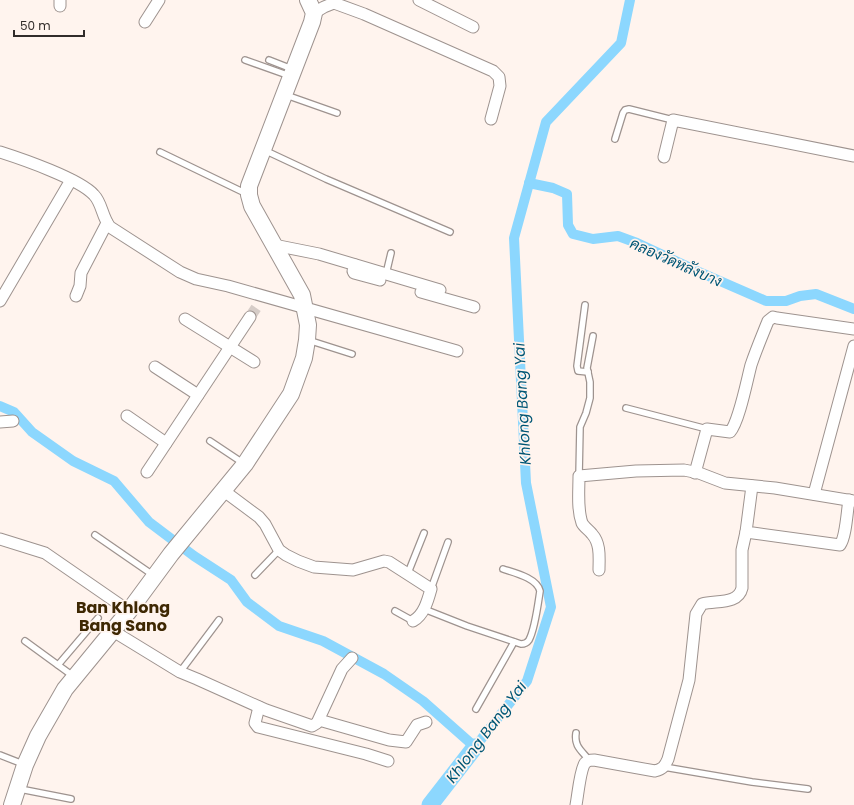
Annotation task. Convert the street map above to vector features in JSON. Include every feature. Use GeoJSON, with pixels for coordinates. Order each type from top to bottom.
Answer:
{"type":"FeatureCollection","features":[{"type":"Feature","properties":{"kind":"street"},"geometry":{"type":"LineString","coordinates":[[145,22],[159,0]]}},
{"type":"Feature","properties":{"kind":"street"},"geometry":{"type":"LineString","coordinates":[[419,0],[474,27]]}},
{"type":"Feature","properties":{"kind":"street"},"geometry":{"type":"LineString","coordinates":[[12,805],[25,765],[38,736],[66,689],[129,611],[171,554],[245,464],[291,394],[304,358],[308,325],[306,310],[302,295],[256,213],[249,195],[249,186],[293,73],[311,7],[324,6],[334,3],[364,14],[493,71],[499,76],[500,86],[491,119]]}},
{"type":"Feature","properties":{"kind":"street"},"geometry":{"type":"LineString","coordinates":[[664,157],[674,120],[854,156]]}},
{"type":"Feature","properties":{"kind":"street"},"geometry":{"type":"LineString","coordinates":[[0,152],[20,158],[71,180],[93,193],[99,200],[107,223],[110,227],[180,272],[196,279],[228,286],[260,301],[306,310],[457,352]]}},
{"type":"Feature","properties":{"kind":"street"},"geometry":{"type":"LineString","coordinates":[[0,301],[71,180]]}},
{"type":"Feature","properties":{"kind":"street"},"geometry":{"type":"LineString","coordinates":[[76,296],[80,286],[81,273],[107,223]]}},
{"type":"Feature","properties":{"kind":"street"},"geometry":{"type":"LineString","coordinates":[[274,244],[319,254],[440,290]]}},
{"type":"Feature","properties":{"kind":"street"},"geometry":{"type":"LineString","coordinates":[[355,265],[353,271],[355,273],[474,308]]}},
{"type":"Feature","properties":{"kind":"street"},"geometry":{"type":"LineString","coordinates":[[147,472],[250,317]]}},
{"type":"Feature","properties":{"kind":"street"},"geometry":{"type":"LineString","coordinates":[[695,472],[707,429],[730,432],[732,430],[759,343],[768,321],[773,317],[854,330]]}},
{"type":"Feature","properties":{"kind":"street"},"geometry":{"type":"LineString","coordinates":[[185,319],[254,362]]}},
{"type":"Feature","properties":{"kind":"street"},"geometry":{"type":"LineString","coordinates":[[814,494],[854,346]]}},
{"type":"Feature","properties":{"kind":"street"},"geometry":{"type":"LineString","coordinates":[[155,367],[198,395]]}},
{"type":"Feature","properties":{"kind":"street"},"geometry":{"type":"LineString","coordinates":[[127,416],[166,443]]}},
{"type":"Feature","properties":{"kind":"street"},"geometry":{"type":"LineString","coordinates":[[0,422],[13,421]]}},
{"type":"Feature","properties":{"kind":"street"},"geometry":{"type":"LineString","coordinates":[[598,570],[599,556],[596,540],[583,525],[580,517],[579,476],[684,470],[725,482],[851,500],[840,545],[746,532]]}},
{"type":"Feature","properties":{"kind":"street"},"geometry":{"type":"LineString","coordinates":[[576,805],[583,769],[586,762],[589,760],[655,771],[664,767],[668,759],[689,680],[696,614],[702,604],[732,600],[741,594],[742,550],[752,486]]}},
{"type":"Feature","properties":{"kind":"street"},"geometry":{"type":"LineString","coordinates":[[224,491],[259,517],[265,524],[279,550],[286,556],[314,567],[353,570],[384,561],[389,562],[408,573],[431,589],[424,609],[416,620],[413,620]]}},
{"type":"Feature","properties":{"kind":"street"},"geometry":{"type":"LineString","coordinates":[[0,539],[45,553],[129,611]]}},
{"type":"Feature","properties":{"kind":"street"},"geometry":{"type":"LineString","coordinates":[[113,631],[180,672],[259,707],[294,721],[312,726],[319,720],[342,669],[352,658]]}},
{"type":"Feature","properties":{"kind":"street"},"geometry":{"type":"LineString","coordinates":[[259,707],[255,723],[258,727],[366,754],[388,761]]}},
{"type":"Feature","properties":{"kind":"street"},"geometry":{"type":"LineString","coordinates":[[319,720],[390,740],[403,742],[408,740],[417,725],[426,722]]}},
{"type":"Feature","properties":{"kind":"lane"},"geometry":{"type":"LineString","coordinates":[[245,60],[293,73]]}},
{"type":"Feature","properties":{"kind":"lane"},"geometry":{"type":"LineString","coordinates":[[269,60],[293,73]]}},
{"type":"Feature","properties":{"kind":"lane"},"geometry":{"type":"LineString","coordinates":[[285,94],[337,113]]}},
{"type":"Feature","properties":{"kind":"lane"},"geometry":{"type":"LineString","coordinates":[[615,139],[625,110],[629,109],[674,120]]}},
{"type":"Feature","properties":{"kind":"lane"},"geometry":{"type":"LineString","coordinates":[[263,150],[326,179],[450,232]]}},
{"type":"Feature","properties":{"kind":"lane"},"geometry":{"type":"LineString","coordinates":[[160,152],[249,195]]}},
{"type":"Feature","properties":{"kind":"lane"},"geometry":{"type":"LineString","coordinates":[[386,274],[391,253]]}},
{"type":"Feature","properties":{"kind":"lane"},"geometry":{"type":"LineString","coordinates":[[585,305],[577,366],[578,371],[588,372]]}},
{"type":"Feature","properties":{"kind":"lane"},"geometry":{"type":"LineString","coordinates":[[579,476],[580,427],[588,409],[590,398],[588,362],[593,336]]}},
{"type":"Feature","properties":{"kind":"lane"},"geometry":{"type":"LineString","coordinates":[[307,340],[352,354]]}},
{"type":"Feature","properties":{"kind":"lane"},"geometry":{"type":"LineString","coordinates":[[626,408],[707,429]]}},
{"type":"Feature","properties":{"kind":"lane"},"geometry":{"type":"LineString","coordinates":[[210,442],[245,464]]}},
{"type":"Feature","properties":{"kind":"lane"},"geometry":{"type":"LineString","coordinates":[[408,573],[424,533]]}},
{"type":"Feature","properties":{"kind":"lane"},"geometry":{"type":"LineString","coordinates":[[95,536],[155,576]]}},
{"type":"Feature","properties":{"kind":"lane"},"geometry":{"type":"LineString","coordinates":[[431,589],[448,542]]}},
{"type":"Feature","properties":{"kind":"lane"},"geometry":{"type":"LineString","coordinates":[[255,575],[279,550]]}},
{"type":"Feature","properties":{"kind":"lane"},"geometry":{"type":"LineString","coordinates":[[424,609],[467,626],[514,642],[525,644],[528,641],[540,591],[539,586],[535,582],[503,569]]}},
{"type":"Feature","properties":{"kind":"lane"},"geometry":{"type":"LineString","coordinates":[[395,611],[413,620]]}},
{"type":"Feature","properties":{"kind":"lane"},"geometry":{"type":"LineString","coordinates":[[58,665],[98,618]]}},
{"type":"Feature","properties":{"kind":"lane"},"geometry":{"type":"LineString","coordinates":[[180,672],[220,620]]}},
{"type":"Feature","properties":{"kind":"lane"},"geometry":{"type":"LineString","coordinates":[[25,642],[75,677]]}},
{"type":"Feature","properties":{"kind":"lane"},"geometry":{"type":"LineString","coordinates":[[476,709],[514,642]]}},
{"type":"Feature","properties":{"kind":"lane"},"geometry":{"type":"LineString","coordinates":[[576,733],[575,742],[589,760]]}},
{"type":"Feature","properties":{"kind":"lane"},"geometry":{"type":"LineString","coordinates":[[0,755],[25,765]]}},
{"type":"Feature","properties":{"kind":"lane"},"geometry":{"type":"LineString","coordinates":[[664,767],[752,782],[808,789]]}},
{"type":"Feature","properties":{"kind":"lane"},"geometry":{"type":"LineString","coordinates":[[17,788],[71,799]]}},
{"type":"Feature","properties":{"kind":"waterway","name":"Khlong Bang Yai"},"geometry":{"type":"LineString","coordinates":[[0,406],[14,412],[32,432],[73,461],[114,481],[149,522],[194,556],[231,580],[247,602],[279,626],[323,641],[384,674],[423,701],[475,747],[527,681],[551,607],[526,483],[514,238],[546,122],[621,43],[630,0]]}},
{"type":"Feature","properties":{"kind":"waterway","name":"คลองวัดหลังบาง"},"geometry":{"type":"LineString","coordinates":[[529,183],[553,188],[567,194],[568,225],[573,234],[593,239],[618,236],[637,243],[766,301],[786,301],[800,296],[816,294],[854,309]]}},
{"type":"Feature","properties":{"kind":"waterway","name":"Khlong Bang Yai"},"geometry":{"type":"LineString","coordinates":[[430,805],[475,747]]}},
{"type":"Feature","properties":{"kind":"tunnel"},"geometry":{"type":"LineString","coordinates":[[250,317],[258,305]]}},
{"type":"Feature","properties":{"kind":"district","name":"Ban Khlong Bang Sano"},"geometry":{"type":"Point","coordinates":[123,616]}}]}
